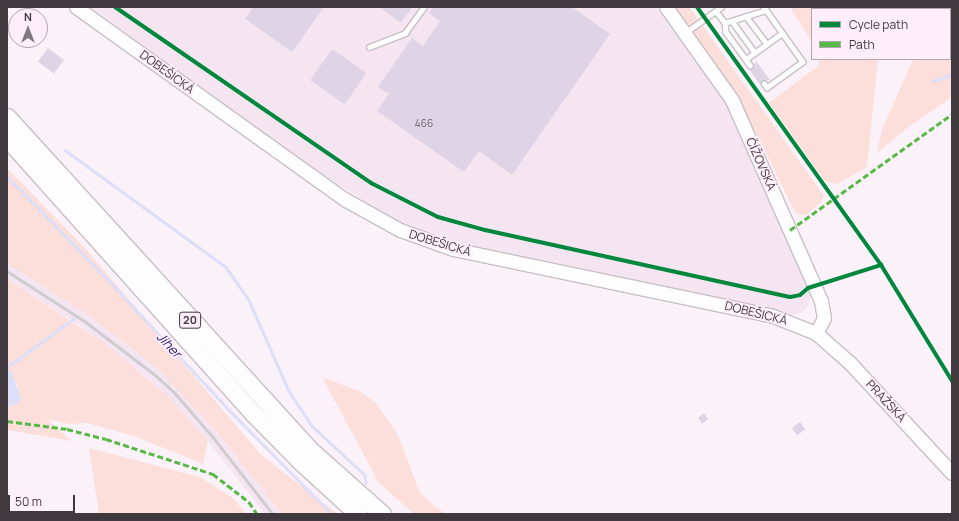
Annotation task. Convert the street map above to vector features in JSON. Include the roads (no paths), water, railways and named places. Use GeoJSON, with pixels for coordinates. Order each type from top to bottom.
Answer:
{"type":"FeatureCollection","features":[{"type":"Feature","properties":{"kind":"highway","name":"20"},"geometry":{"type":"LineString","coordinates":[[7,117],[309,449],[382,514]]}},
{"type":"Feature","properties":{"kind":"highway","name":"20"},"geometry":{"type":"LineString","coordinates":[[7,138],[253,412],[299,460],[358,514]]}},
{"type":"Feature","properties":{"kind":"street","name":"DOBEŠICKÁ"},"geometry":{"type":"LineString","coordinates":[[76,7],[346,200],[400,230],[453,249],[773,316],[816,333]]}},
{"type":"Feature","properties":{"kind":"street","name":"ČÍŽOVSKÁ"},"geometry":{"type":"LineString","coordinates":[[666,7],[732,100],[818,291],[824,318],[816,333]]}},
{"type":"Feature","properties":{"kind":"street","name":"PRAŽSKÁ"},"geometry":{"type":"LineString","coordinates":[[816,333],[850,363],[952,473]]}},
{"type":"Feature","properties":{"kind":"lane"},"geometry":{"type":"LineString","coordinates":[[369,47],[405,33],[424,7]]}},
{"type":"Feature","properties":{"kind":"lane"},"geometry":{"type":"LineString","coordinates":[[684,33],[721,7]]}},
{"type":"Feature","properties":{"kind":"lane"},"geometry":{"type":"LineString","coordinates":[[725,23],[765,8],[803,62],[767,88],[764,84]]}},
{"type":"Feature","properties":{"kind":"lane"},"geometry":{"type":"LineString","coordinates":[[716,11],[725,23],[726,32],[750,65]]}},
{"type":"Feature","properties":{"kind":"lane"},"geometry":{"type":"LineString","coordinates":[[746,16],[766,44]]}},
{"type":"Feature","properties":{"kind":"lane"},"geometry":{"type":"LineString","coordinates":[[732,21],[755,52]]}},
{"type":"Feature","properties":{"kind":"lane"},"geometry":{"type":"LineString","coordinates":[[746,59],[782,33]]}},
{"type":"Feature","properties":{"kind":"water"},"geometry":{"type":"Polygon","coordinates":[[[7,366],[12,373],[21,398],[17,404],[7,407],[7,366]]]}},
{"type":"Feature","properties":{"kind":"waterway"},"geometry":{"type":"LineString","coordinates":[[933,81],[952,74]]}},
{"type":"Feature","properties":{"kind":"waterway"},"geometry":{"type":"LineString","coordinates":[[65,150],[226,267],[249,300],[289,391],[312,426],[365,475],[366,483]]}},
{"type":"Feature","properties":{"kind":"waterway","name":"Jiher"},"geometry":{"type":"LineString","coordinates":[[7,176],[114,286],[232,413],[332,514]]}},
{"type":"Feature","properties":{"kind":"waterway"},"geometry":{"type":"LineString","coordinates":[[7,367],[75,318]]}},
{"type":"Feature","properties":{"kind":"railway"},"geometry":{"type":"LineString","coordinates":[[7,271],[86,322],[154,374],[175,393],[213,437],[273,514]]}}]}
